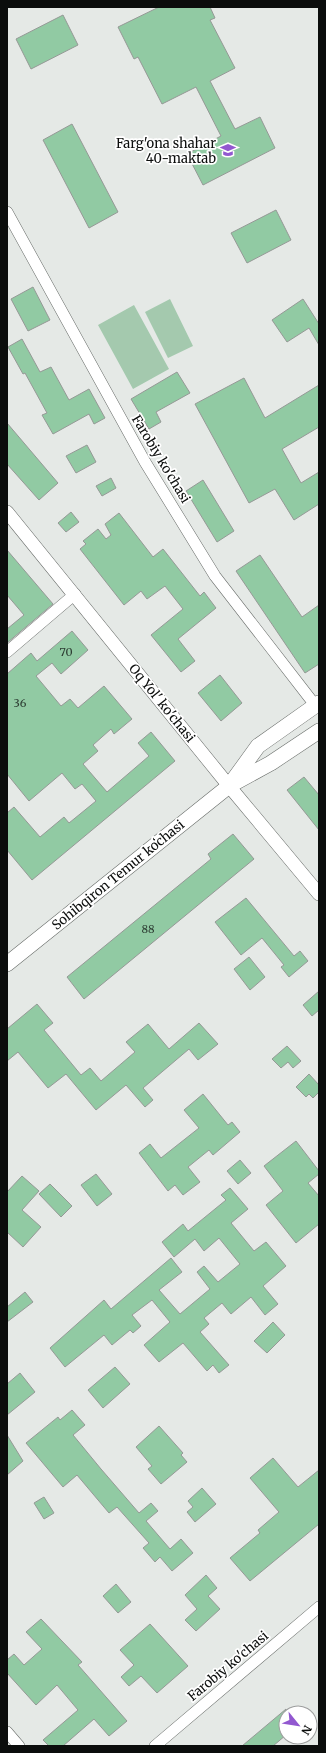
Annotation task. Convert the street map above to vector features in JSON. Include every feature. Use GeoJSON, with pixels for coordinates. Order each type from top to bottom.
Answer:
{"type":"FeatureCollection","features":[{"type":"Feature","properties":{"kind":"main road","name":"Sohibqiron Temur koʻchasi"},"geometry":{"type":"LineString","coordinates":[[229,786],[258,746],[317,704]]}},
{"type":"Feature","properties":{"kind":"main road","name":"Sohibqiron Temur koʻchasi"},"geometry":{"type":"LineString","coordinates":[[7,964],[229,786],[271,763],[319,731]]}},
{"type":"Feature","properties":{"kind":"street","name":"Farobiy ko'chasi"},"geometry":{"type":"LineString","coordinates":[[7,212],[145,462],[215,576],[317,704]]}},
{"type":"Feature","properties":{"kind":"street","name":"Oq Yol' ko'chasi"},"geometry":{"type":"LineString","coordinates":[[7,512],[75,594],[229,786],[319,894]]}},
{"type":"Feature","properties":{"kind":"street"},"geometry":{"type":"LineString","coordinates":[[7,652],[75,594]]}},
{"type":"Feature","properties":{"kind":"street","name":"Farobiy ko'chasi"},"geometry":{"type":"LineString","coordinates":[[155,1746],[319,1607]]}},
{"type":"Feature","properties":{"kind":"street"},"geometry":{"type":"LineString","coordinates":[[7,1732],[19,1746]]}},
{"type":"Feature","properties":{"kind":"green space"},"geometry":{"type":"Polygon","coordinates":[[[170,299],[193,346],[168,358],[145,312],[170,299]]]}},
{"type":"Feature","properties":{"kind":"green space"},"geometry":{"type":"Polygon","coordinates":[[[134,305],[169,369],[133,389],[98,325],[134,305]]]}},
{"type":"Feature","properties":{"kind":"building"},"geometry":{"type":"Polygon","coordinates":[[[159,7],[210,7],[215,18],[210,20],[235,68],[210,81],[235,129],[260,117],[275,148],[203,185],[187,154],[221,136],[196,87],[162,104],[138,57],[134,59],[118,27],[159,7]]]}},
{"type":"Feature","properties":{"kind":"building"},"geometry":{"type":"Polygon","coordinates":[[[63,15],[78,45],[31,69],[16,39],[63,15]]]}},
{"type":"Feature","properties":{"kind":"building"},"geometry":{"type":"Polygon","coordinates":[[[72,124],[118,212],[89,228],[43,140],[72,124]]]}},
{"type":"Feature","properties":{"kind":"building"},"geometry":{"type":"Polygon","coordinates":[[[276,210],[291,240],[247,263],[231,233],[276,210]]]}},
{"type":"Feature","properties":{"kind":"building"},"geometry":{"type":"Polygon","coordinates":[[[33,287],[50,320],[28,331],[11,299],[33,287]]]}},
{"type":"Feature","properties":{"kind":"building"},"geometry":{"type":"Polygon","coordinates":[[[303,299],[319,324],[319,345],[309,328],[287,342],[272,320],[303,299]]]}},
{"type":"Feature","properties":{"kind":"building"},"geometry":{"type":"Polygon","coordinates":[[[22,339],[40,372],[51,367],[69,400],[89,389],[105,418],[94,424],[89,414],[53,434],[42,415],[47,413],[25,373],[23,374],[8,347],[22,339]]]}},
{"type":"Feature","properties":{"kind":"building"},"geometry":{"type":"Polygon","coordinates":[[[177,372],[190,393],[156,412],[161,422],[149,429],[131,399],[177,372]]]}},
{"type":"Feature","properties":{"kind":"building"},"geometry":{"type":"Polygon","coordinates":[[[244,378],[265,418],[319,385],[319,427],[282,449],[301,483],[319,472],[319,504],[294,520],[275,489],[249,503],[195,404],[244,378]]]}},
{"type":"Feature","properties":{"kind":"building"},"geometry":{"type":"Polygon","coordinates":[[[7,423],[58,483],[39,500],[7,464],[7,423]]]}},
{"type":"Feature","properties":{"kind":"building"},"geometry":{"type":"Polygon","coordinates":[[[87,445],[96,462],[76,473],[66,456],[87,445]]]}},
{"type":"Feature","properties":{"kind":"building"},"geometry":{"type":"Polygon","coordinates":[[[111,478],[116,488],[102,496],[96,486],[111,478]]]}},
{"type":"Feature","properties":{"kind":"building"},"geometry":{"type":"Polygon","coordinates":[[[203,480],[234,531],[217,542],[186,491],[203,480]]]}},
{"type":"Feature","properties":{"kind":"building"},"geometry":{"type":"Polygon","coordinates":[[[71,512],[79,522],[66,532],[58,523],[71,512]]]}},
{"type":"Feature","properties":{"kind":"building"},"geometry":{"type":"Polygon","coordinates":[[[119,513],[153,557],[163,549],[200,596],[204,592],[216,608],[178,639],[195,661],[181,672],[151,635],[183,609],[165,586],[147,599],[141,591],[124,605],[80,549],[86,544],[83,541],[98,529],[106,539],[111,535],[105,524],[119,513]]]}},
{"type":"Feature","properties":{"kind":"building"},"geometry":{"type":"Polygon","coordinates":[[[7,550],[53,604],[7,643],[7,629],[24,615],[7,595],[7,550]]]}},
{"type":"Feature","properties":{"kind":"building"},"geometry":{"type":"Polygon","coordinates":[[[260,555],[302,617],[319,605],[319,664],[305,673],[236,571],[260,555]]]}},
{"type":"Feature","properties":{"kind":"building"},"geometry":{"type":"Polygon","coordinates":[[[72,631],[88,650],[61,674],[52,663],[36,676],[61,706],[70,699],[78,708],[104,686],[132,719],[114,734],[111,729],[93,745],[98,751],[83,764],[107,792],[149,756],[138,743],[151,732],[175,761],[32,880],[7,850],[7,813],[14,807],[40,837],[64,817],[69,823],[96,801],[82,784],[75,789],[62,773],[29,801],[7,774],[7,674],[31,653],[37,661],[72,631]]]}},
{"type":"Feature","properties":{"kind":"building"},"geometry":{"type":"Polygon","coordinates":[[[220,675],[242,703],[221,721],[198,693],[220,675]]]}},
{"type":"Feature","properties":{"kind":"building"},"geometry":{"type":"Polygon","coordinates":[[[304,777],[319,795],[319,830],[287,790],[304,777]]]}},
{"type":"Feature","properties":{"kind":"building"},"geometry":{"type":"Polygon","coordinates":[[[233,834],[254,859],[84,999],[67,977],[211,859],[208,854],[233,834]]]}},
{"type":"Feature","properties":{"kind":"building"},"geometry":{"type":"Polygon","coordinates":[[[246,898],[294,956],[300,951],[308,961],[289,977],[281,967],[284,965],[262,938],[241,955],[215,922],[246,898]]]}},
{"type":"Feature","properties":{"kind":"building"},"geometry":{"type":"Polygon","coordinates":[[[249,957],[265,977],[250,990],[234,969],[249,957]]]}},
{"type":"Feature","properties":{"kind":"building"},"geometry":{"type":"Polygon","coordinates":[[[319,991],[319,1010],[312,1016],[303,1005],[319,991]]]}},
{"type":"Feature","properties":{"kind":"building"},"geometry":{"type":"Polygon","coordinates":[[[37,1004],[53,1023],[44,1030],[81,1075],[90,1068],[101,1081],[135,1052],[126,1042],[148,1024],[169,1049],[199,1023],[218,1044],[198,1060],[189,1049],[143,1088],[153,1100],[145,1107],[126,1085],[96,1110],[66,1074],[48,1088],[18,1052],[7,1061],[7,1029],[37,1004]]]}},
{"type":"Feature","properties":{"kind":"building"},"geometry":{"type":"Polygon","coordinates":[[[287,1046],[301,1061],[293,1068],[288,1062],[281,1068],[272,1059],[287,1046]]]}},
{"type":"Feature","properties":{"kind":"building"},"geometry":{"type":"Polygon","coordinates":[[[309,1074],[319,1085],[319,1092],[313,1098],[309,1094],[306,1097],[296,1087],[309,1074]]]}},
{"type":"Feature","properties":{"kind":"building"},"geometry":{"type":"Polygon","coordinates":[[[203,1094],[228,1125],[232,1122],[240,1132],[213,1155],[209,1150],[188,1167],[200,1182],[183,1195],[175,1185],[168,1191],[139,1153],[150,1144],[161,1158],[199,1128],[184,1110],[203,1094]]]}},
{"type":"Feature","properties":{"kind":"building"},"geometry":{"type":"Polygon","coordinates":[[[296,1141],[319,1171],[319,1174],[308,1183],[319,1196],[319,1224],[296,1243],[266,1205],[283,1191],[264,1166],[296,1141]]]}},
{"type":"Feature","properties":{"kind":"building"},"geometry":{"type":"Polygon","coordinates":[[[240,1160],[251,1173],[238,1184],[227,1171],[240,1160]]]}},
{"type":"Feature","properties":{"kind":"building"},"geometry":{"type":"Polygon","coordinates":[[[96,1174],[112,1194],[97,1206],[81,1185],[96,1174]]]}},
{"type":"Feature","properties":{"kind":"building"},"geometry":{"type":"Polygon","coordinates":[[[22,1176],[39,1191],[22,1210],[41,1227],[23,1247],[7,1232],[7,1192],[22,1176]]]}},
{"type":"Feature","properties":{"kind":"building"},"geometry":{"type":"Polygon","coordinates":[[[50,1184],[72,1206],[61,1217],[39,1194],[50,1184]]]}},
{"type":"Feature","properties":{"kind":"building"},"geometry":{"type":"Polygon","coordinates":[[[230,1188],[248,1209],[231,1223],[254,1251],[266,1242],[286,1266],[263,1286],[278,1304],[265,1315],[251,1297],[231,1314],[222,1303],[204,1318],[209,1324],[200,1332],[229,1365],[219,1373],[213,1365],[207,1371],[183,1343],[159,1362],[144,1345],[170,1322],[152,1300],[132,1315],[141,1326],[133,1333],[130,1330],[112,1345],[104,1335],[65,1367],[50,1348],[104,1300],[111,1309],[171,1258],[182,1272],[159,1290],[180,1314],[210,1289],[197,1272],[204,1266],[218,1282],[240,1264],[219,1238],[204,1251],[195,1239],[174,1257],[162,1242],[183,1224],[188,1231],[226,1200],[221,1195],[230,1188]]]}},
{"type":"Feature","properties":{"kind":"building"},"geometry":{"type":"Polygon","coordinates":[[[25,1292],[33,1302],[7,1322],[7,1307],[25,1292]]]}},
{"type":"Feature","properties":{"kind":"building"},"geometry":{"type":"Polygon","coordinates":[[[273,1322],[285,1335],[267,1353],[254,1341],[273,1322]]]}},
{"type":"Feature","properties":{"kind":"building"},"geometry":{"type":"Polygon","coordinates":[[[115,1367],[130,1384],[103,1408],[88,1390],[115,1367]]]}},
{"type":"Feature","properties":{"kind":"building"},"geometry":{"type":"Polygon","coordinates":[[[20,1373],[35,1392],[7,1415],[7,1384],[20,1373]]]}},
{"type":"Feature","properties":{"kind":"building"},"geometry":{"type":"Polygon","coordinates":[[[72,1410],[85,1425],[73,1435],[101,1469],[139,1513],[151,1503],[158,1511],[146,1521],[170,1549],[181,1539],[193,1553],[172,1571],[160,1557],[155,1562],[143,1548],[149,1543],[117,1507],[109,1513],[77,1475],[63,1487],[26,1443],[58,1417],[60,1420],[72,1410]]]}},
{"type":"Feature","properties":{"kind":"building"},"geometry":{"type":"Polygon","coordinates":[[[159,1426],[183,1453],[181,1455],[187,1462],[161,1484],[148,1469],[152,1466],[136,1447],[159,1426]]]}},
{"type":"Feature","properties":{"kind":"building"},"geometry":{"type":"Polygon","coordinates":[[[7,1435],[23,1461],[7,1475],[7,1435]]]}},
{"type":"Feature","properties":{"kind":"building"},"geometry":{"type":"Polygon","coordinates":[[[273,1458],[298,1487],[319,1470],[319,1524],[250,1581],[230,1558],[260,1533],[258,1530],[279,1512],[250,1478],[273,1458]]]}},
{"type":"Feature","properties":{"kind":"building"},"geometry":{"type":"Polygon","coordinates":[[[202,1488],[216,1504],[195,1522],[187,1512],[193,1507],[188,1501],[202,1488]]]}},
{"type":"Feature","properties":{"kind":"building"},"geometry":{"type":"Polygon","coordinates":[[[44,1497],[54,1513],[44,1519],[34,1503],[44,1497]]]}},
{"type":"Feature","properties":{"kind":"building"},"geometry":{"type":"Polygon","coordinates":[[[206,1575],[217,1588],[208,1596],[220,1609],[196,1631],[185,1620],[197,1609],[185,1595],[206,1575]]]}},
{"type":"Feature","properties":{"kind":"building"},"geometry":{"type":"Polygon","coordinates":[[[116,1584],[131,1602],[118,1613],[103,1596],[116,1584]]]}},
{"type":"Feature","properties":{"kind":"building"},"geometry":{"type":"Polygon","coordinates":[[[41,1619],[82,1662],[78,1665],[127,1721],[109,1736],[94,1719],[63,1746],[49,1746],[43,1740],[78,1710],[57,1685],[36,1705],[7,1673],[7,1660],[14,1654],[24,1665],[42,1649],[26,1632],[41,1619]]]}},
{"type":"Feature","properties":{"kind":"building"},"geometry":{"type":"Polygon","coordinates":[[[150,1624],[188,1666],[157,1693],[141,1676],[129,1686],[121,1677],[134,1665],[120,1650],[150,1624]]]}},
{"type":"Feature","properties":{"kind":"building"},"geometry":{"type":"Polygon","coordinates":[[[278,1716],[278,1742],[273,1746],[242,1746],[278,1716]]]}},
{"type":"Feature","properties":{"kind":"place","name":"Farg'ona shahar 40-maktab"},"geometry":{"type":"Point","coordinates":[228,150]}}]}
